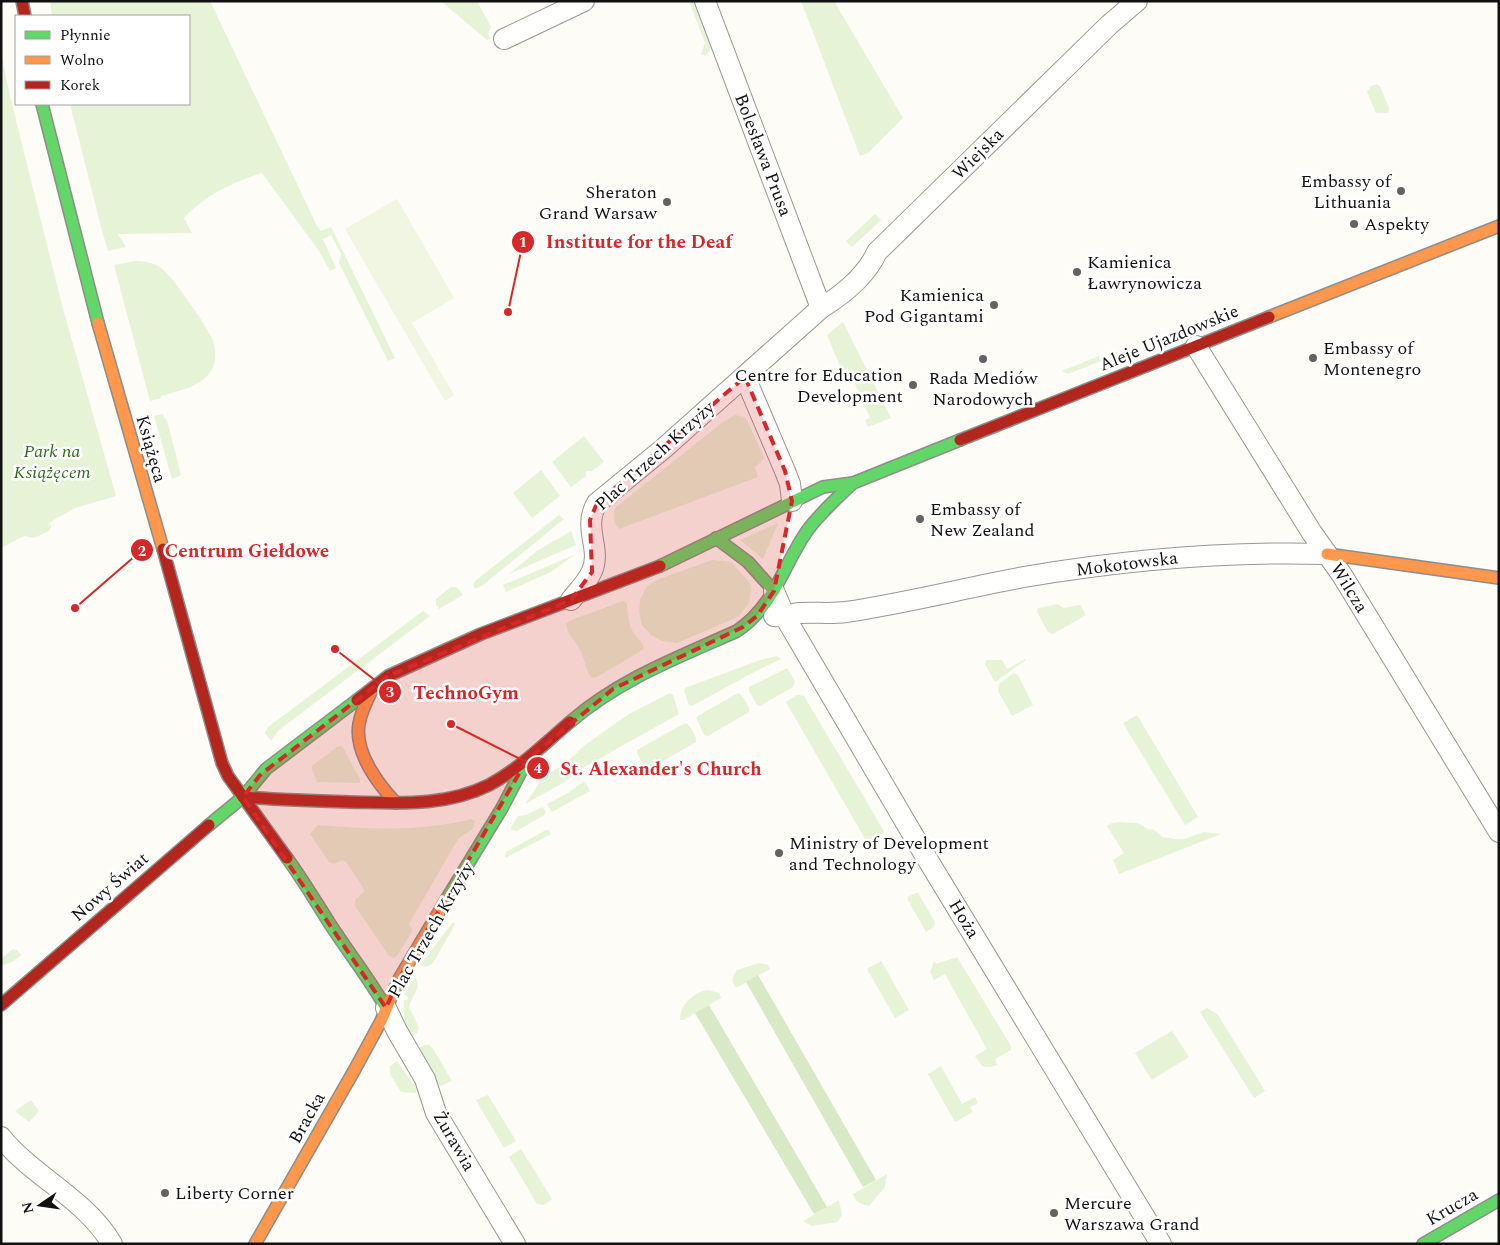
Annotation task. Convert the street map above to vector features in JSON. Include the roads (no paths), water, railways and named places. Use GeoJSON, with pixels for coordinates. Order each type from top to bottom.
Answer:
{"type":"FeatureCollection","features":[{"type":"Feature","properties":{"kind":"street"},"geometry":{"type":"LineString","coordinates":[[22,1],[25,15]]}},
{"type":"Feature","properties":{"kind":"street"},"geometry":{"type":"LineString","coordinates":[[504,39],[584,1]]}},
{"type":"Feature","properties":{"kind":"street","name":"Bolesława Prusa"},"geometry":{"type":"LineString","coordinates":[[705,1],[821,308]]}},
{"type":"Feature","properties":{"kind":"street","name":"Wiejska"},"geometry":{"type":"LineString","coordinates":[[821,308],[838,298],[852,285],[870,266],[877,252],[1109,25],[1137,1]]}},
{"type":"Feature","properties":{"kind":"street","name":"Książęca"},"geometry":{"type":"LineString","coordinates":[[42,105],[102,340],[178,598],[215,740],[225,770],[244,797]]}},
{"type":"Feature","properties":{"kind":"street","name":"Aleje Ujazdowskie"},"geometry":{"type":"LineString","coordinates":[[852,483],[1499,226]]}},
{"type":"Feature","properties":{"kind":"street","name":"Plac Trzech Krzyży"},"geometry":{"type":"LineString","coordinates":[[571,600],[592,572],[594,556],[590,520],[591,513],[597,503],[663,449],[821,308]]}},
{"type":"Feature","properties":{"kind":"street","name":"Wilcza"},"geometry":{"type":"LineString","coordinates":[[1196,346],[1342,575],[1499,832]]}},
{"type":"Feature","properties":{"kind":"street"},"geometry":{"type":"LineString","coordinates":[[745,377],[786,471],[790,484],[790,508]]}},
{"type":"Feature","properties":{"kind":"street"},"geometry":{"type":"LineString","coordinates":[[244,797],[266,769],[374,685],[402,669],[450,647],[665,564],[716,538],[790,508],[822,487],[852,483]]}},
{"type":"Feature","properties":{"kind":"street","name":"Plac Trzech Krzyży"},"geometry":{"type":"LineString","coordinates":[[244,797],[282,800],[426,802],[468,793],[498,780],[527,760],[585,709],[613,689],[644,672],[737,631],[757,616],[774,591],[808,530],[852,483]]}},
{"type":"Feature","properties":{"kind":"street"},"geometry":{"type":"LineString","coordinates":[[716,538],[741,554],[760,573],[774,591]]}},
{"type":"Feature","properties":{"kind":"street","name":"Mokotowska"},"geometry":{"type":"LineString","coordinates":[[757,616],[785,617],[802,613],[846,612],[1089,567],[1181,557],[1295,553],[1327,554],[1499,578]]}},
{"type":"Feature","properties":{"kind":"street"},"geometry":{"type":"LineString","coordinates":[[774,591],[778,561]]}},
{"type":"Feature","properties":{"kind":"street","name":"Hoża"},"geometry":{"type":"LineString","coordinates":[[774,591],[785,617],[923,852],[1161,1244]]}},
{"type":"Feature","properties":{"kind":"street"},"geometry":{"type":"LineString","coordinates":[[374,685],[359,721],[358,738],[373,774],[385,793],[396,803]]}},
{"type":"Feature","properties":{"kind":"street","name":"Plac Trzech Krzyży"},"geometry":{"type":"LineString","coordinates":[[386,1008],[399,979],[502,808],[527,760]]}},
{"type":"Feature","properties":{"kind":"street","name":"Plac Trzech Krzyży"},"geometry":{"type":"LineString","coordinates":[[244,797],[306,884],[330,924],[373,985],[386,1008]]}},
{"type":"Feature","properties":{"kind":"street","name":"Nowy Świat"},"geometry":{"type":"LineString","coordinates":[[1,1005],[201,831],[244,797]]}},
{"type":"Feature","properties":{"kind":"street","name":"Bracka"},"geometry":{"type":"LineString","coordinates":[[255,1244],[355,1070],[386,1008]]}},
{"type":"Feature","properties":{"kind":"street","name":"Żurawia"},"geometry":{"type":"LineString","coordinates":[[386,1008],[425,1079],[436,1113],[515,1244]]}},
{"type":"Feature","properties":{"kind":"street"},"geometry":{"type":"LineString","coordinates":[[1,1137],[18,1156],[94,1219],[112,1244]]}},
{"type":"Feature","properties":{"kind":"street","name":"Krucza"},"geometry":{"type":"LineString","coordinates":[[1423,1244],[1499,1200]]}},
{"type":"Feature","properties":{"kind":"place","name":"Embassy of Lithuania"},"geometry":{"type":"Point","coordinates":[1401,191]}},
{"type":"Feature","properties":{"kind":"place","name":"Sheraton Grand Warsaw"},"geometry":{"type":"Point","coordinates":[667,202]}},
{"type":"Feature","properties":{"kind":"place","name":"Aspekty"},"geometry":{"type":"Point","coordinates":[1354,224]}},
{"type":"Feature","properties":{"kind":"place","name":"Kamienica Ławrynowicza"},"geometry":{"type":"Point","coordinates":[1077,272]}},
{"type":"Feature","properties":{"kind":"place","name":"Kamienica Pod Gigantami"},"geometry":{"type":"Point","coordinates":[994,305]}},
{"type":"Feature","properties":{"kind":"place","name":"Institute for the Deaf"},"geometry":{"type":"Point","coordinates":[508,312]}},
{"type":"Feature","properties":{"kind":"place","name":"Embassy of Montenegro"},"geometry":{"type":"Point","coordinates":[1313,358]}},
{"type":"Feature","properties":{"kind":"place","name":"Rada Mediów Narodowych"},"geometry":{"type":"Point","coordinates":[983,359]}},
{"type":"Feature","properties":{"kind":"place","name":"Centre for Education Development"},"geometry":{"type":"Point","coordinates":[913,385]}},
{"type":"Feature","properties":{"kind":"place","name":"Embassy of New Zealand"},"geometry":{"type":"Point","coordinates":[920,519]}},
{"type":"Feature","properties":{"kind":"place","name":"Centrum Giełdowe"},"geometry":{"type":"Point","coordinates":[75,608]}},
{"type":"Feature","properties":{"kind":"place","name":"TechnoGym"},"geometry":{"type":"Point","coordinates":[335,649]}},
{"type":"Feature","properties":{"kind":"place","name":"St. Alexander's Church"},"geometry":{"type":"Point","coordinates":[451,724]}},
{"type":"Feature","properties":{"kind":"place","name":"Ministry of Development and Technology"},"geometry":{"type":"Point","coordinates":[779,853]}},
{"type":"Feature","properties":{"kind":"place","name":"Liberty Corner"},"geometry":{"type":"Point","coordinates":[165,1193]}},
{"type":"Feature","properties":{"kind":"place","name":"Mercure Warszawa Grand"},"geometry":{"type":"Point","coordinates":[1054,1213]}},
{"type":"Feature","properties":{"kind":"park label","name":"Park na Książęcem"},"geometry":{"type":"Point","coordinates":[52,461]}}]}
